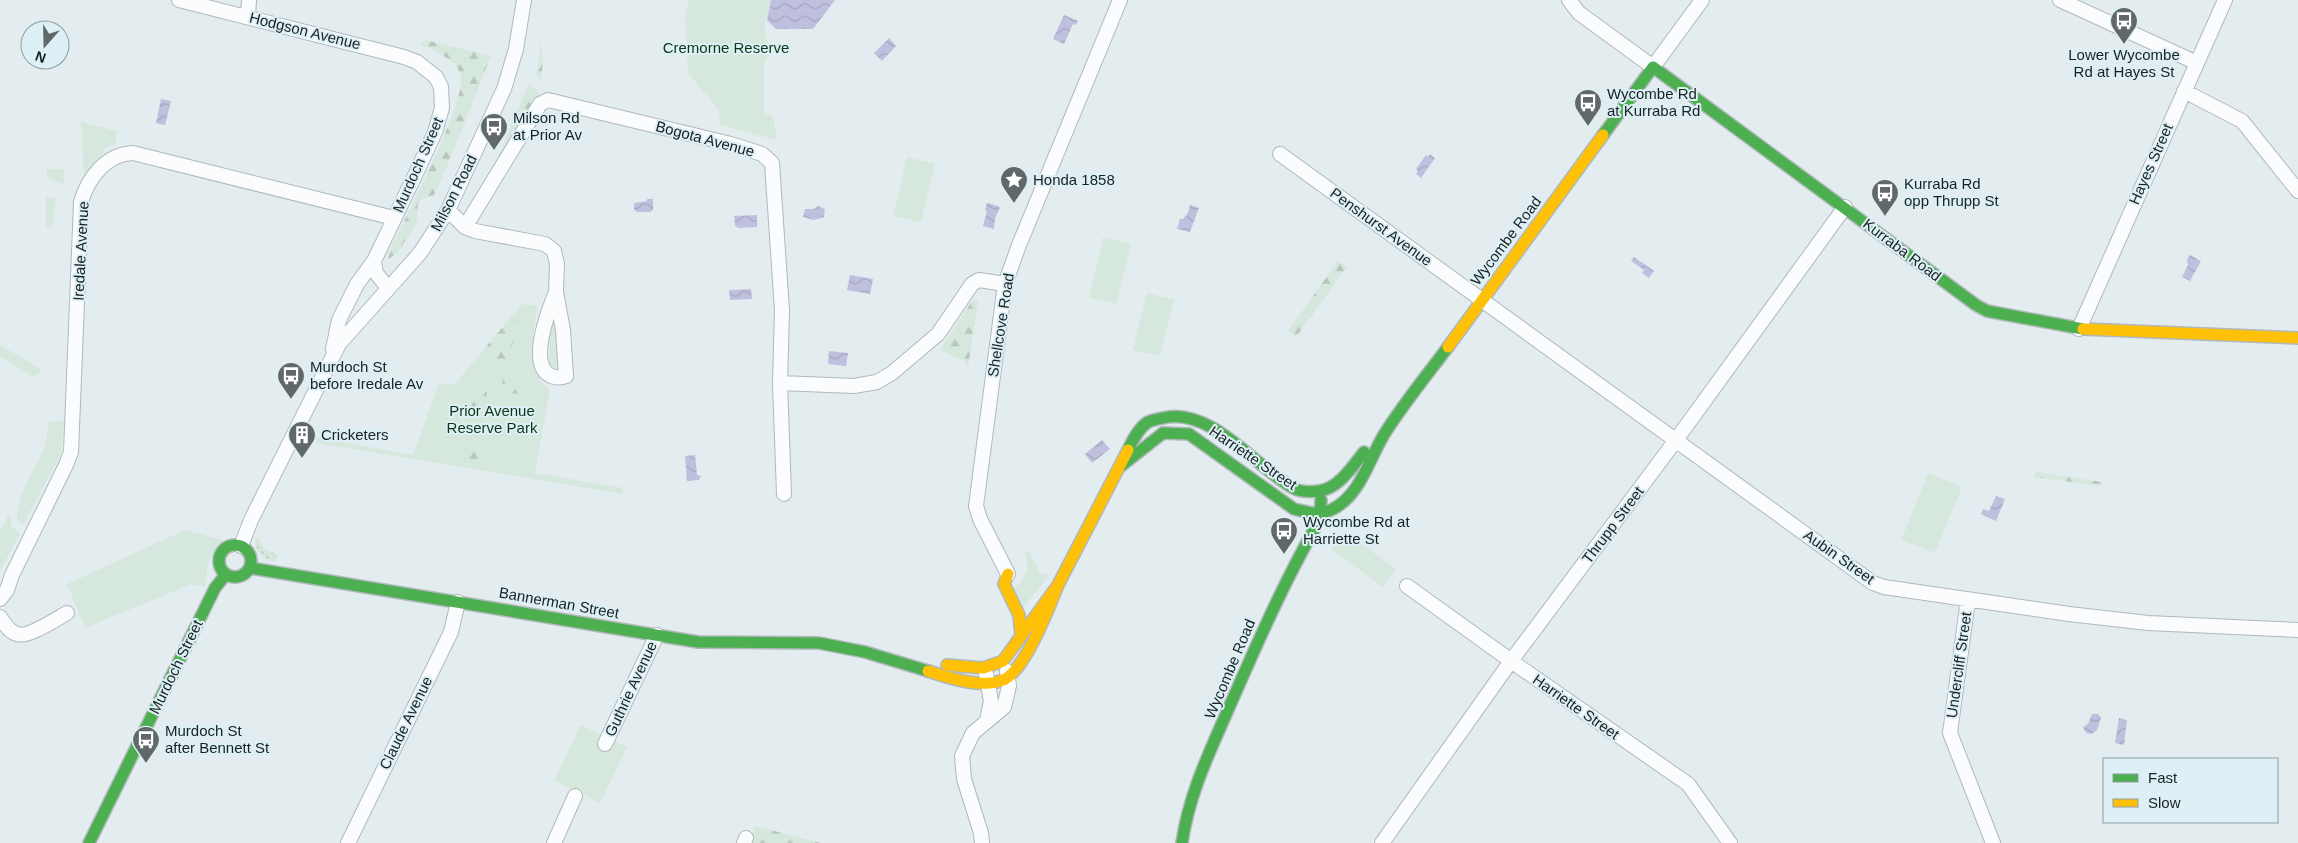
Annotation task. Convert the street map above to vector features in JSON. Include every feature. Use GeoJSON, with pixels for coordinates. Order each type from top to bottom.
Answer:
{"type":"FeatureCollection","features":[{"type":"Feature","properties":{"kind":"main road","name":"Kurraba Road"},"geometry":{"type":"LineString","coordinates":[[1653,67],[1976,305],[1987,311],[2079,329],[2298,338]]}},
{"type":"Feature","properties":{"kind":"main road","name":"Wycombe Road"},"geometry":{"type":"LineString","coordinates":[[1320,514],[1335,509],[1346,499],[1373,459],[1384,434],[1653,67]]}},
{"type":"Feature","properties":{"kind":"main road","name":"Harriette Street"},"geometry":{"type":"LineString","coordinates":[[998,680],[1018,667],[1031,646],[1047,614],[1058,585],[1121,466],[1132,441],[1148,422],[1171,416],[1193,420],[1218,431],[1294,488],[1310,492],[1321,491]]}},
{"type":"Feature","properties":{"kind":"main road","name":"Harriette Street"},"geometry":{"type":"LineString","coordinates":[[1121,466],[1144,448],[1156,435],[1172,431],[1189,434],[1284,503],[1307,513],[1320,514]]}},
{"type":"Feature","properties":{"kind":"main road","name":"Wycombe Road"},"geometry":{"type":"LineString","coordinates":[[1182,843],[1184,822],[1189,805],[1214,745],[1270,614],[1320,514],[1321,491],[1348,473],[1366,449],[1384,434]]}},
{"type":"Feature","properties":{"kind":"main road"},"geometry":{"type":"LineString","coordinates":[[232,545],[241,546],[246,548],[251,557],[250,568],[242,575],[231,576],[226,574],[219,562],[222,552],[232,545]]}},
{"type":"Feature","properties":{"kind":"main road","name":"Bannerman Street"},"geometry":{"type":"LineString","coordinates":[[250,568],[707,643],[814,642],[865,652],[944,676],[998,680]]}},
{"type":"Feature","properties":{"kind":"main road","name":"Murdoch Street"},"geometry":{"type":"LineString","coordinates":[[89,843],[215,588],[226,574]]}},
{"type":"Feature","properties":{"kind":"main road"},"geometry":{"type":"LineString","coordinates":[[1008,574],[1004,584],[1022,623],[1021,635]]}},
{"type":"Feature","properties":{"kind":"main road","name":"Harriette Street"},"geometry":{"type":"LineString","coordinates":[[995,664],[1021,635],[1058,585]]}},
{"type":"Feature","properties":{"kind":"main road","name":"Bannerman Street"},"geometry":{"type":"LineString","coordinates":[[865,652],[900,655],[951,666],[995,664]]}},
{"type":"Feature","properties":{"kind":"street","name":"Hodgson Avenue"},"geometry":{"type":"LineString","coordinates":[[179,0],[404,57],[428,70]]}},
{"type":"Feature","properties":{"kind":"street"},"geometry":{"type":"LineString","coordinates":[[248,16],[249,0]]}},
{"type":"Feature","properties":{"kind":"street","name":"Milson Road"},"geometry":{"type":"LineString","coordinates":[[388,288],[420,253],[448,210],[504,89],[516,49],[524,0]]}},
{"type":"Feature","properties":{"kind":"street","name":"Shellcove Road"},"geometry":{"type":"LineString","coordinates":[[1008,574],[980,519],[976,506],[1005,284],[1019,245],[1120,0]]}},
{"type":"Feature","properties":{"kind":"street","name":"Kurraba Road"},"geometry":{"type":"LineString","coordinates":[[1569,0],[1579,13],[1653,67]]}},
{"type":"Feature","properties":{"kind":"street"},"geometry":{"type":"LineString","coordinates":[[1653,67],[1702,0]]}},
{"type":"Feature","properties":{"kind":"street"},"geometry":{"type":"LineString","coordinates":[[2060,0],[2197,63]]}},
{"type":"Feature","properties":{"kind":"street","name":"Hayes Street"},"geometry":{"type":"LineString","coordinates":[[2079,329],[2225,0]]}},
{"type":"Feature","properties":{"kind":"street","name":"Murdoch Street"},"geometry":{"type":"LineString","coordinates":[[332,356],[339,320],[357,284],[374,261],[435,132],[442,108],[441,87],[428,70]]}},
{"type":"Feature","properties":{"kind":"street"},"geometry":{"type":"LineString","coordinates":[[2184,91],[2242,121],[2298,191]]}},
{"type":"Feature","properties":{"kind":"street","name":"Bogota Avenue"},"geometry":{"type":"LineString","coordinates":[[465,227],[540,104],[548,100],[731,144],[762,154],[772,163],[782,310],[780,383],[784,494]]}},
{"type":"Feature","properties":{"kind":"street","name":"Iredale Avenue"},"geometry":{"type":"LineString","coordinates":[[0,599],[8,590],[12,575],[66,465],[70,452],[81,202],[86,188],[110,159],[133,153],[394,218]]}},
{"type":"Feature","properties":{"kind":"street","name":"Penshurst Avenue"},"geometry":{"type":"LineString","coordinates":[[1280,154],[1482,299]]}},
{"type":"Feature","properties":{"kind":"street","name":"Thrupp Street"},"geometry":{"type":"LineString","coordinates":[[1382,843],[1511,661],[1676,440],[1845,207]]}},
{"type":"Feature","properties":{"kind":"street"},"geometry":{"type":"LineString","coordinates":[[448,210],[465,227],[483,233],[550,246],[557,264],[556,292],[563,330],[566,376],[563,378],[553,377],[546,373],[541,363],[544,320],[556,292]]}},
{"type":"Feature","properties":{"kind":"street"},"geometry":{"type":"LineString","coordinates":[[374,261],[376,273],[388,288]]}},
{"type":"Feature","properties":{"kind":"street"},"geometry":{"type":"LineString","coordinates":[[780,383],[854,386],[877,382],[892,374],[938,334],[972,284],[979,280],[1005,284]]}},
{"type":"Feature","properties":{"kind":"street","name":"Murdoch Street"},"geometry":{"type":"LineString","coordinates":[[241,546],[251,520],[332,356],[347,333],[388,288]]}},
{"type":"Feature","properties":{"kind":"street","name":"Aubin Street"},"geometry":{"type":"LineString","coordinates":[[1482,299],[1873,583],[1884,587],[1968,600],[2148,623],[2298,630]]}},
{"type":"Feature","properties":{"kind":"street","name":"Harriette Street"},"geometry":{"type":"LineString","coordinates":[[1407,586],[1688,784],[1730,843]]}},
{"type":"Feature","properties":{"kind":"street","name":"Undercliff Street"},"geometry":{"type":"LineString","coordinates":[[1968,600],[1950,733],[1993,843]]}},
{"type":"Feature","properties":{"kind":"street","name":"Claude Avenue"},"geometry":{"type":"LineString","coordinates":[[348,843],[451,632],[458,602]]}},
{"type":"Feature","properties":{"kind":"street"},"geometry":{"type":"LineString","coordinates":[[0,617],[8,629],[17,634],[27,634],[67,613]]}},
{"type":"Feature","properties":{"kind":"street","name":"Guthrie Avenue"},"geometry":{"type":"LineString","coordinates":[[605,744],[657,635]]}},
{"type":"Feature","properties":{"kind":"street"},"geometry":{"type":"LineString","coordinates":[[987,720],[998,680],[995,664]]}},
{"type":"Feature","properties":{"kind":"street"},"geometry":{"type":"LineString","coordinates":[[982,843],[981,832],[964,779],[961,763],[968,740],[987,720],[1000,713],[1004,707],[1008,691],[998,680],[995,664]]}},
{"type":"Feature","properties":{"kind":"street"},"geometry":{"type":"LineString","coordinates":[[554,843],[575,796]]}},
{"type":"Feature","properties":{"kind":"green space","name":"Cremorne Reserve"},"geometry":{"type":"Polygon","coordinates":[[[689,0],[771,0],[764,27],[766,39],[776,49],[764,62],[764,113],[773,116],[777,140],[720,125],[719,110],[688,73],[685,13],[689,0]]]}},
{"type":"Feature","properties":{"kind":"green space"},"geometry":{"type":"Polygon","coordinates":[[[426,40],[491,56],[434,195],[420,200],[416,225],[397,253],[389,259],[388,254],[444,137],[460,91],[461,77],[459,71],[445,56],[420,44],[426,40]]]}},
{"type":"Feature","properties":{"kind":"green space"},"geometry":{"type":"Polygon","coordinates":[[[541,44],[543,59],[541,81],[536,76],[541,44]]]}},
{"type":"Feature","properties":{"kind":"green space"},"geometry":{"type":"Polygon","coordinates":[[[529,83],[539,94],[498,156],[529,83]]]}},
{"type":"Feature","properties":{"kind":"green space"},"geometry":{"type":"Polygon","coordinates":[[[80,122],[117,131],[115,145],[107,146],[95,165],[84,177],[82,131],[80,122]]]}},
{"type":"Feature","properties":{"kind":"green space"},"geometry":{"type":"Polygon","coordinates":[[[907,157],[935,164],[921,222],[893,216],[907,157]]]}},
{"type":"Feature","properties":{"kind":"green space"},"geometry":{"type":"Polygon","coordinates":[[[47,169],[64,169],[64,184],[47,179],[47,169]]]}},
{"type":"Feature","properties":{"kind":"green space"},"geometry":{"type":"Polygon","coordinates":[[[46,197],[56,199],[52,229],[46,226],[46,197]]]}},
{"type":"Feature","properties":{"kind":"green space"},"geometry":{"type":"Polygon","coordinates":[[[1103,237],[1131,244],[1116,304],[1089,298],[1103,237]]]}},
{"type":"Feature","properties":{"kind":"green space"},"geometry":{"type":"Polygon","coordinates":[[[1338,261],[1347,267],[1296,337],[1288,331],[1338,261]]]}},
{"type":"Feature","properties":{"kind":"green space"},"geometry":{"type":"Polygon","coordinates":[[[1147,293],[1174,300],[1160,356],[1133,350],[1147,293]]]}},
{"type":"Feature","properties":{"kind":"green space"},"geometry":{"type":"Polygon","coordinates":[[[972,301],[978,301],[968,367],[964,361],[940,350],[972,301]]]}},
{"type":"Feature","properties":{"kind":"green space","name":"Prior Avenue Reserve Park"},"geometry":{"type":"Polygon","coordinates":[[[522,304],[538,306],[533,339],[533,362],[536,373],[550,389],[535,473],[623,488],[623,494],[316,443],[318,438],[413,455],[439,383],[454,385],[522,304]]]}},
{"type":"Feature","properties":{"kind":"green space"},"geometry":{"type":"Polygon","coordinates":[[[508,321],[519,321],[522,325],[504,362],[497,361],[489,349],[484,349],[508,321]]]}},
{"type":"Feature","properties":{"kind":"green space"},"geometry":{"type":"Polygon","coordinates":[[[551,321],[554,322],[556,327],[560,346],[560,359],[555,368],[550,366],[549,363],[551,321]]]}},
{"type":"Feature","properties":{"kind":"green space"},"geometry":{"type":"Polygon","coordinates":[[[0,345],[41,369],[41,372],[33,377],[0,356],[0,345]]]}},
{"type":"Feature","properties":{"kind":"green space"},"geometry":{"type":"Polygon","coordinates":[[[508,369],[525,379],[519,394],[502,392],[503,372],[508,369]]]}},
{"type":"Feature","properties":{"kind":"green space"},"geometry":{"type":"Polygon","coordinates":[[[472,390],[487,392],[481,438],[476,446],[483,459],[482,462],[467,460],[464,450],[472,390]]]}},
{"type":"Feature","properties":{"kind":"green space"},"geometry":{"type":"Polygon","coordinates":[[[64,421],[61,454],[23,525],[17,520],[19,503],[28,479],[44,449],[49,422],[64,421]]]}},
{"type":"Feature","properties":{"kind":"green space"},"geometry":{"type":"Polygon","coordinates":[[[2036,472],[2102,482],[2101,486],[2034,477],[2036,472]]]}},
{"type":"Feature","properties":{"kind":"green space"},"geometry":{"type":"Polygon","coordinates":[[[1928,473],[1962,487],[1935,553],[1901,540],[1928,473]]]}},
{"type":"Feature","properties":{"kind":"green space"},"geometry":{"type":"Polygon","coordinates":[[[9,514],[12,527],[20,534],[0,571],[0,531],[9,514]]]}},
{"type":"Feature","properties":{"kind":"green space"},"geometry":{"type":"Polygon","coordinates":[[[185,530],[223,540],[209,561],[206,587],[191,584],[85,628],[67,584],[185,530]]]}},
{"type":"Feature","properties":{"kind":"green space"},"geometry":{"type":"Polygon","coordinates":[[[1344,531],[1396,569],[1383,587],[1331,549],[1344,531]]]}},
{"type":"Feature","properties":{"kind":"green space"},"geometry":{"type":"Polygon","coordinates":[[[255,538],[260,539],[262,546],[266,550],[278,554],[275,562],[266,559],[260,554],[255,538]]]}},
{"type":"Feature","properties":{"kind":"green space"},"geometry":{"type":"Polygon","coordinates":[[[1029,550],[1040,573],[1050,574],[1023,608],[1014,589],[1026,573],[1028,564],[1025,554],[1029,550]]]}},
{"type":"Feature","properties":{"kind":"green space"},"geometry":{"type":"Polygon","coordinates":[[[581,725],[627,747],[600,803],[554,780],[581,725]]]}},
{"type":"Feature","properties":{"kind":"green space"},"geometry":{"type":"Polygon","coordinates":[[[755,826],[821,843],[749,843],[755,826]]]}},
{"type":"Feature","properties":{"kind":"water"},"geometry":{"type":"Polygon","coordinates":[[[771,0],[835,0],[813,29],[776,29],[767,20],[771,0]]]}},
{"type":"Feature","properties":{"kind":"water"},"geometry":{"type":"Polygon","coordinates":[[[1064,15],[1078,21],[1076,25],[1073,24],[1064,44],[1053,39],[1064,15]]]}},
{"type":"Feature","properties":{"kind":"water"},"geometry":{"type":"Polygon","coordinates":[[[889,38],[896,46],[882,61],[874,53],[889,38]]]}},
{"type":"Feature","properties":{"kind":"water"},"geometry":{"type":"Polygon","coordinates":[[[161,99],[171,101],[165,125],[156,123],[161,99]]]}},
{"type":"Feature","properties":{"kind":"water"},"geometry":{"type":"Polygon","coordinates":[[[1430,154],[1435,158],[1421,178],[1416,174],[1418,171],[1416,169],[1426,155],[1428,157],[1430,154]]]}},
{"type":"Feature","properties":{"kind":"water"},"geometry":{"type":"Polygon","coordinates":[[[647,199],[653,199],[653,210],[650,212],[637,212],[634,209],[634,203],[647,201],[647,199]]]}},
{"type":"Feature","properties":{"kind":"water"},"geometry":{"type":"Polygon","coordinates":[[[987,203],[1000,208],[995,218],[994,229],[983,226],[987,203]]]}},
{"type":"Feature","properties":{"kind":"water"},"geometry":{"type":"Polygon","coordinates":[[[1190,205],[1199,208],[1190,232],[1177,229],[1180,219],[1183,219],[1188,213],[1190,205]]]}},
{"type":"Feature","properties":{"kind":"water"},"geometry":{"type":"Polygon","coordinates":[[[818,206],[825,209],[824,217],[814,220],[803,217],[805,209],[814,209],[818,206]]]}},
{"type":"Feature","properties":{"kind":"water"},"geometry":{"type":"Polygon","coordinates":[[[757,215],[757,227],[738,228],[735,225],[734,216],[757,215]]]}},
{"type":"Feature","properties":{"kind":"water"},"geometry":{"type":"Polygon","coordinates":[[[2190,255],[2201,261],[2190,281],[2182,277],[2188,265],[2187,259],[2190,255]]]}},
{"type":"Feature","properties":{"kind":"water"},"geometry":{"type":"Polygon","coordinates":[[[1634,257],[1654,271],[1649,278],[1642,273],[1644,270],[1631,261],[1634,257]]]}},
{"type":"Feature","properties":{"kind":"water"},"geometry":{"type":"Polygon","coordinates":[[[850,275],[873,279],[870,294],[847,290],[850,275]]]}},
{"type":"Feature","properties":{"kind":"water"},"geometry":{"type":"Polygon","coordinates":[[[751,289],[752,299],[730,300],[729,290],[751,289]]]}},
{"type":"Feature","properties":{"kind":"water"},"geometry":{"type":"Polygon","coordinates":[[[829,351],[848,353],[846,366],[828,364],[829,351]]]}},
{"type":"Feature","properties":{"kind":"water"},"geometry":{"type":"Polygon","coordinates":[[[1102,440],[1110,449],[1092,463],[1085,454],[1102,440]]]}},
{"type":"Feature","properties":{"kind":"water"},"geometry":{"type":"Polygon","coordinates":[[[695,455],[697,475],[701,476],[699,480],[687,481],[685,456],[695,455]]]}},
{"type":"Feature","properties":{"kind":"water"},"geometry":{"type":"Polygon","coordinates":[[[1996,496],[2005,499],[1996,521],[1981,514],[1983,509],[1989,511],[1996,496]]]}},
{"type":"Feature","properties":{"kind":"water"},"geometry":{"type":"Polygon","coordinates":[[[2092,714],[2098,714],[2101,718],[2097,730],[2091,734],[2086,733],[2083,727],[2088,724],[2092,714]]]}},
{"type":"Feature","properties":{"kind":"water"},"geometry":{"type":"Polygon","coordinates":[[[2119,718],[2127,720],[2124,745],[2115,743],[2119,718]]]}},
{"type":"Feature","properties":{"kind":"traffic: fast"},"geometry":{"type":"LineString","coordinates":[[1603,135],[1653,67],[1976,305],[1987,311],[2083,329]]}},
{"type":"Feature","properties":{"kind":"traffic: fast"},"geometry":{"type":"LineString","coordinates":[[1121,466],[1163,433],[1189,434],[1294,509],[1312,513],[1326,512],[1341,504],[1350,496],[1363,476],[1385,433],[1448,347]]}},
{"type":"Feature","properties":{"kind":"traffic: fast"},"geometry":{"type":"LineString","coordinates":[[1128,450],[1139,431],[1148,422],[1163,418],[1181,417],[1198,421],[1215,429],[1293,488],[1309,492],[1326,489],[1339,481],[1364,452]]}},
{"type":"Feature","properties":{"kind":"traffic: fast"},"geometry":{"type":"LineString","coordinates":[[1182,843],[1195,789],[1209,754],[1271,614],[1315,528],[1320,514],[1321,500]]}},
{"type":"Feature","properties":{"kind":"traffic: fast"},"geometry":{"type":"LineString","coordinates":[[235,545],[241,546],[246,550],[250,555],[251,561],[250,567],[246,572],[241,576],[235,577],[229,576],[224,572],[220,567],[219,561],[220,555],[224,550],[229,546],[235,545]]}},
{"type":"Feature","properties":{"kind":"traffic: fast"},"geometry":{"type":"LineString","coordinates":[[250,568],[698,642],[819,643],[865,652],[928,671]]}},
{"type":"Feature","properties":{"kind":"traffic: fast"},"geometry":{"type":"LineString","coordinates":[[89,843],[215,588],[226,574]]}},
{"type":"Feature","properties":{"kind":"traffic: slow"},"geometry":{"type":"LineString","coordinates":[[1448,347],[1603,135]]}},
{"type":"Feature","properties":{"kind":"traffic: slow"},"geometry":{"type":"LineString","coordinates":[[2083,329],[2298,338]]}},
{"type":"Feature","properties":{"kind":"traffic: slow"},"geometry":{"type":"LineString","coordinates":[[947,665],[983,668],[1003,661],[1058,585],[1128,450]]}},
{"type":"Feature","properties":{"kind":"traffic: slow"},"geometry":{"type":"LineString","coordinates":[[1008,574],[1004,584],[1019,615],[1021,635]]}},
{"type":"Feature","properties":{"kind":"traffic: slow"},"geometry":{"type":"LineString","coordinates":[[928,671],[976,683],[1003,680],[1020,664],[1028,652],[1058,585]]}},
{"type":"Feature","properties":{"kind":"place","name":"Lower Wycombe Rd at Hayes St"},"geometry":{"type":"Point","coordinates":[2124,45]}},
{"type":"Feature","properties":{"kind":"place","name":"Wycombe Rd at Kurraba Rd"},"geometry":{"type":"Point","coordinates":[1588,127]}},
{"type":"Feature","properties":{"kind":"place","name":"Milson Rd at Prior Av"},"geometry":{"type":"Point","coordinates":[494,151]}},
{"type":"Feature","properties":{"kind":"place","name":"Honda 1858"},"geometry":{"type":"Point","coordinates":[1014,204]}},
{"type":"Feature","properties":{"kind":"place","name":"Kurraba Rd opp Thrupp St"},"geometry":{"type":"Point","coordinates":[1885,217]}},
{"type":"Feature","properties":{"kind":"place","name":"Murdoch St before Iredale Av"},"geometry":{"type":"Point","coordinates":[291,400]}},
{"type":"Feature","properties":{"kind":"place","name":"Cricketers"},"geometry":{"type":"Point","coordinates":[302,459]}},
{"type":"Feature","properties":{"kind":"place","name":"Wycombe Rd at Harriette St"},"geometry":{"type":"Point","coordinates":[1284,555]}},
{"type":"Feature","properties":{"kind":"place","name":"Murdoch St after Bennett St"},"geometry":{"type":"Point","coordinates":[146,764]}}]}
